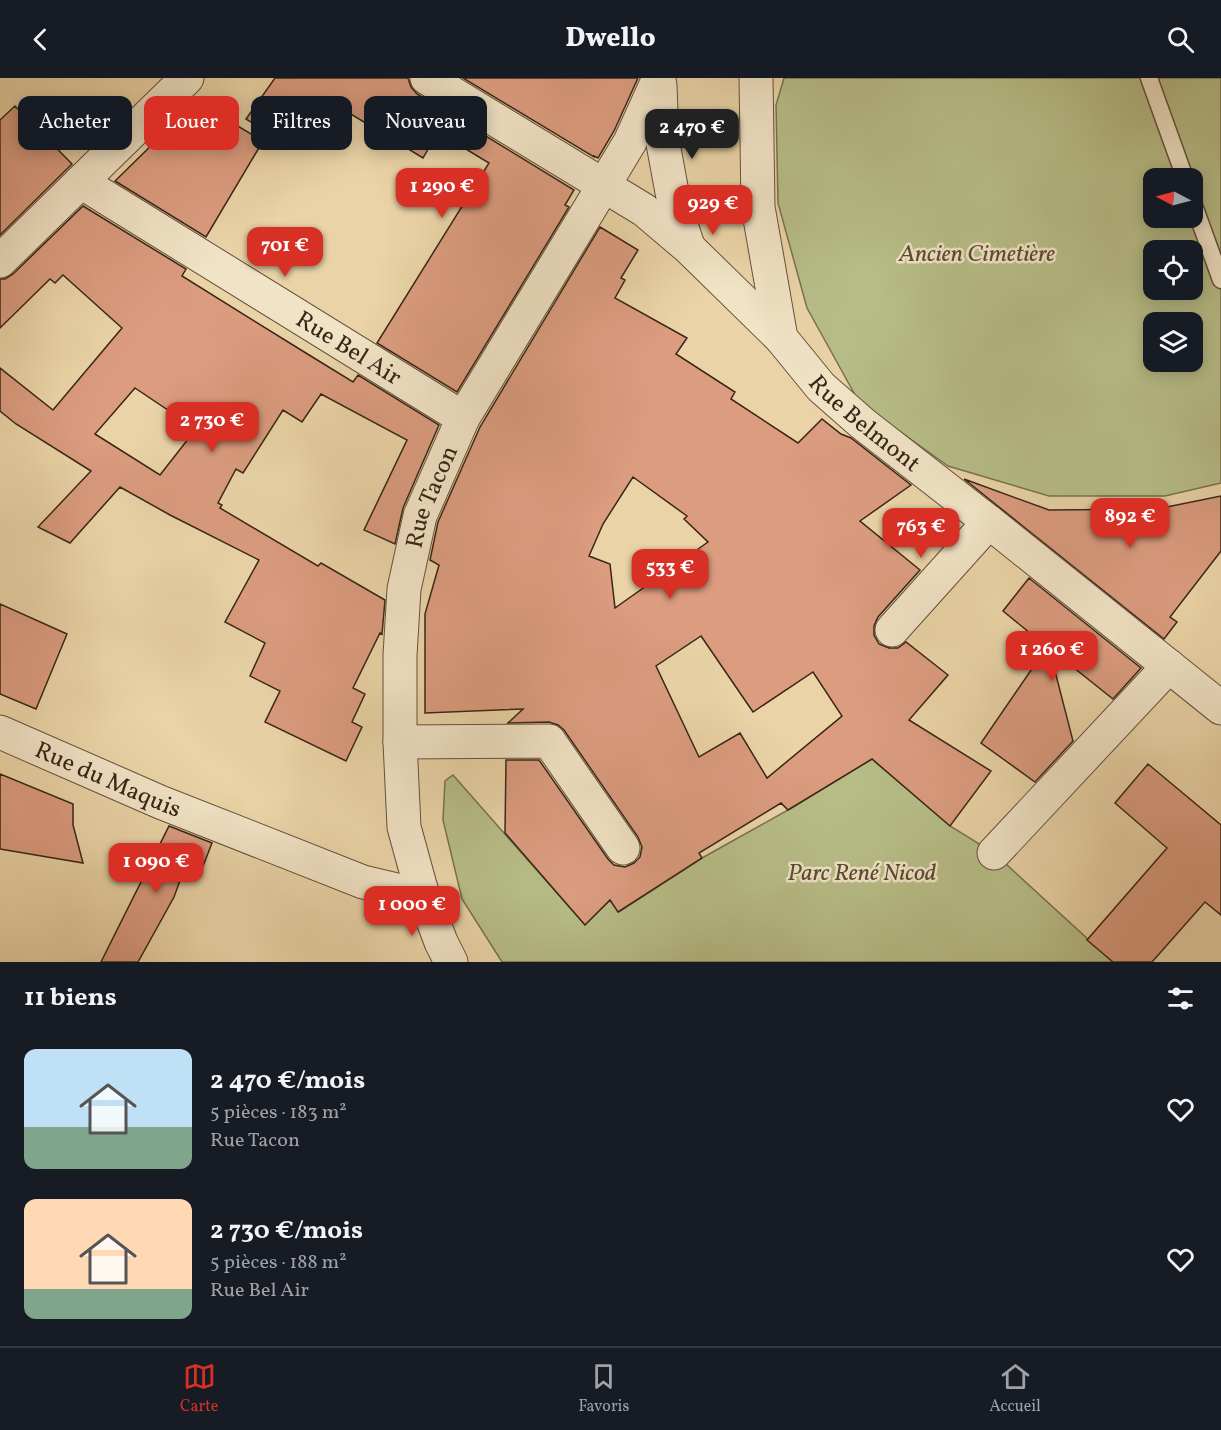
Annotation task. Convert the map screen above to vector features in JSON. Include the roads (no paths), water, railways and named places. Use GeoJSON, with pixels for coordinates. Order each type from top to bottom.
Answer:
{"type":"FeatureCollection","features":[{"type":"Feature","properties":{"kind":"street"},"geometry":{"type":"LineString","coordinates":[[0,261],[187,78]]}},
{"type":"Feature","properties":{"kind":"street"},"geometry":{"type":"LineString","coordinates":[[427,78],[644,210],[689,248],[781,338]]}},
{"type":"Feature","properties":{"kind":"street"},"geometry":{"type":"LineString","coordinates":[[659,78],[662,138],[674,203],[689,248]]}},
{"type":"Feature","properties":{"kind":"street","name":"Rue Tacon"},"geometry":{"type":"LineString","coordinates":[[452,962],[441,942],[421,889],[405,827],[400,742],[400,655],[404,589],[420,516],[463,418],[630,142],[659,78]]}},
{"type":"Feature","properties":{"kind":"street","name":"Rue Belmont"},"geometry":{"type":"LineString","coordinates":[[756,78],[758,207],[781,338],[821,387],[862,423],[1221,708]]}},
{"type":"Feature","properties":{"kind":"street","name":"Rue Bel Air"},"geometry":{"type":"LineString","coordinates":[[81,182],[463,418]]}},
{"type":"Feature","properties":{"kind":"street"},"geometry":{"type":"LineString","coordinates":[[892,630],[989,522]]}},
{"type":"Feature","properties":{"kind":"street"},"geometry":{"type":"LineString","coordinates":[[994,853],[1169,666]]}},
{"type":"Feature","properties":{"kind":"street","name":"Rue du Maquis"},"geometry":{"type":"LineString","coordinates":[[0,732],[160,802],[363,882],[401,891],[421,889]]}},
{"type":"Feature","properties":{"kind":"street"},"geometry":{"type":"LineString","coordinates":[[400,742],[549,741],[623,848]]}},
{"type":"Feature","properties":{"kind":"lane"},"geometry":{"type":"LineString","coordinates":[[1149,78],[1181,168]]}},
{"type":"Feature","properties":{"kind":"lane"},"geometry":{"type":"LineString","coordinates":[[1202,228],[1221,280]]}},
{"type":"Feature","properties":{"kind":"park label","name":"Ancien Cimetière"},"geometry":{"type":"Point","coordinates":[977,253]}},
{"type":"Feature","properties":{"kind":"park label","name":"Parc René Nicod"},"geometry":{"type":"Point","coordinates":[862,872]}}]}
